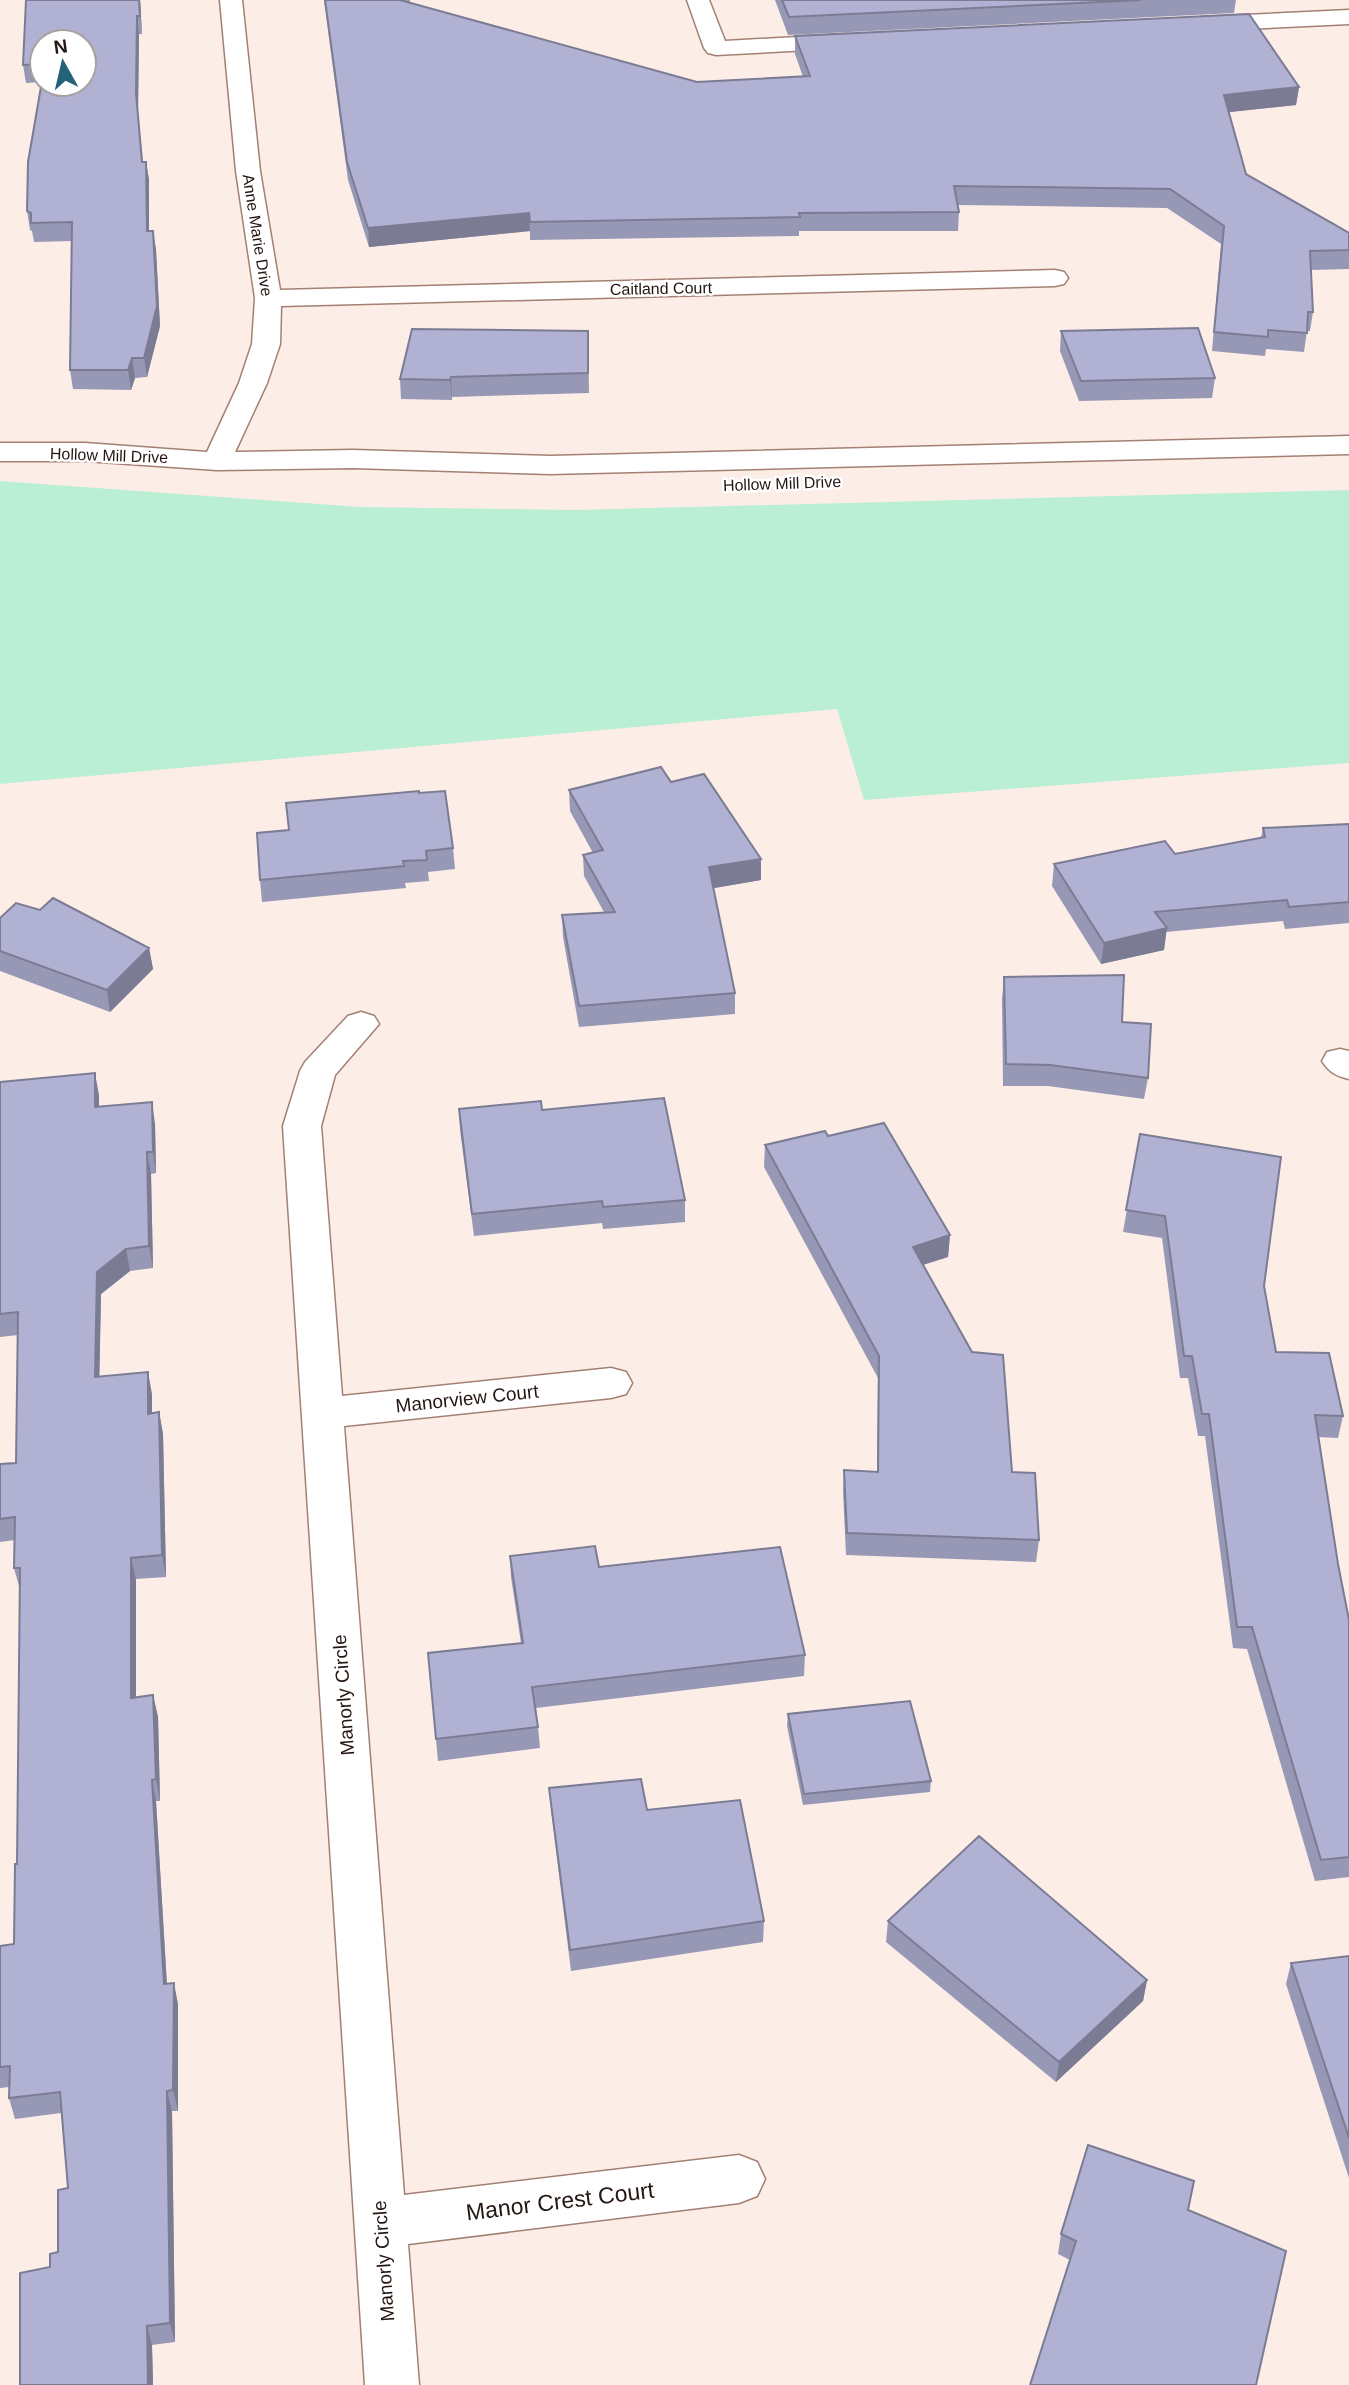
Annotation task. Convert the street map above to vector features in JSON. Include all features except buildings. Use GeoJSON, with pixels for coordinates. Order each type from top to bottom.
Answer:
{"type":"FeatureCollection","features":[{"type":"Feature","properties":{"kind":"street","name":"Anne Marie Drive"},"geometry":{"type":"LineString","coordinates":[[217,461],[253,383],[266,345],[268,298],[248,171],[231,0]]}},
{"type":"Feature","properties":{"kind":"street"},"geometry":{"type":"LineString","coordinates":[[698,0],[716,48],[864,40]]}},
{"type":"Feature","properties":{"kind":"street"},"geometry":{"type":"LineString","coordinates":[[1178,25],[1349,17]]}},
{"type":"Feature","properties":{"kind":"street","name":"Caitland Court"},"geometry":{"type":"LineString","coordinates":[[268,298],[1055,278]]}},
{"type":"Feature","properties":{"kind":"street","name":"Hollow Mill Drive"},"geometry":{"type":"LineString","coordinates":[[0,452],[85,452],[217,461],[353,459],[473,464],[628,464],[1349,445]]}},
{"type":"Feature","properties":{"kind":"street","name":"Hollow Mill Drive"},"geometry":{"type":"LineString","coordinates":[[217,461],[337,482],[527,488],[1349,468]]}},
{"type":"Feature","properties":{"kind":"street","name":"Manorly Circle"},"geometry":{"type":"LineString","coordinates":[[361,1024],[317,1070],[302,1126],[392,2385]]}},
{"type":"Feature","properties":{"kind":"street","name":"Manorview Court"},"geometry":{"type":"LineString","coordinates":[[323,1413],[611,1384]]}},
{"type":"Feature","properties":{"kind":"street","name":"Manor Crest Court"},"geometry":{"type":"LineString","coordinates":[[380,2223],[739,2179]]}},
{"type":"Feature","properties":{"kind":"green space"},"geometry":{"type":"Polygon","coordinates":[[[0,481],[360,507],[575,510],[1349,490],[1349,763],[864,800],[837,709],[0,784],[0,481]]]}}]}
